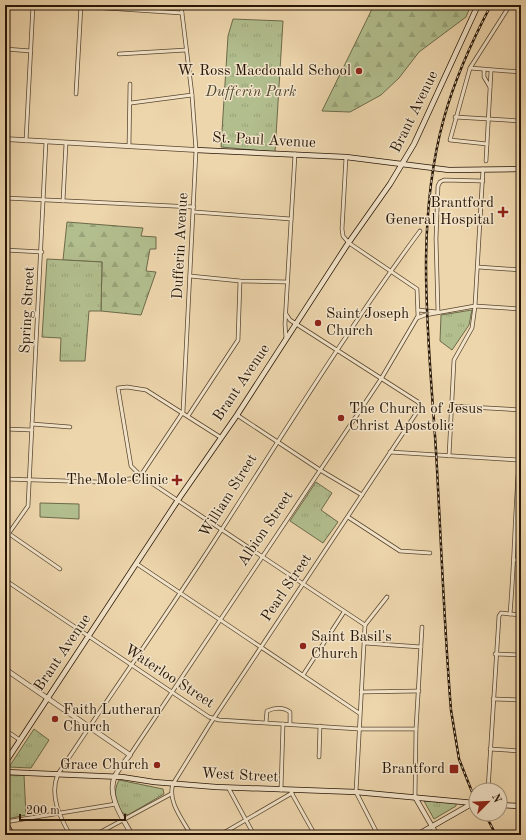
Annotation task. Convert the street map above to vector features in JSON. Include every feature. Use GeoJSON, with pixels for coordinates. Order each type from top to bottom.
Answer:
{"type":"FeatureCollection","features":[{"type":"Feature","properties":{"kind":"main road","name":"Brant Avenue"},"geometry":{"type":"LineString","coordinates":[[5,763],[178,500],[220,437],[237,415],[349,243],[403,164],[478,5]]}},
{"type":"Feature","properties":{"kind":"main road","name":"St. Paul Avenue"},"geometry":{"type":"LineString","coordinates":[[196,150],[346,157],[449,170],[521,169]]}},
{"type":"Feature","properties":{"kind":"main road","name":"West Street"},"geometry":{"type":"LineString","coordinates":[[5,772],[115,777],[173,784],[281,790],[291,792],[356,792],[474,803],[432,826]]}},
{"type":"Feature","properties":{"kind":"main road"},"geometry":{"type":"LineString","coordinates":[[508,805],[521,806]]}},
{"type":"Feature","properties":{"kind":"main road"},"geometry":{"type":"LineString","coordinates":[[5,822],[12,835]]}},
{"type":"Feature","properties":{"kind":"main road"},"geometry":{"type":"LineString","coordinates":[[417,835],[432,826]]}},
{"type":"Feature","properties":{"kind":"street"},"geometry":{"type":"LineString","coordinates":[[26,141],[33,5]]}},
{"type":"Feature","properties":{"kind":"street"},"geometry":{"type":"LineString","coordinates":[[60,5],[127,7],[182,13]]}},
{"type":"Feature","properties":{"kind":"street"},"geometry":{"type":"LineString","coordinates":[[76,94],[81,5]]}},
{"type":"Feature","properties":{"kind":"street","name":"Dufferin Avenue"},"geometry":{"type":"LineString","coordinates":[[181,5],[192,95],[196,150],[183,412]]}},
{"type":"Feature","properties":{"kind":"street"},"geometry":{"type":"LineString","coordinates":[[487,144],[450,140],[455,117],[470,68],[510,5]]}},
{"type":"Feature","properties":{"kind":"street"},"geometry":{"type":"LineString","coordinates":[[5,49],[31,52]]}},
{"type":"Feature","properties":{"kind":"street"},"geometry":{"type":"LineString","coordinates":[[119,54],[186,50]]}},
{"type":"Feature","properties":{"kind":"street"},"geometry":{"type":"LineString","coordinates":[[470,68],[491,71],[521,72]]}},
{"type":"Feature","properties":{"kind":"street"},"geometry":{"type":"LineString","coordinates":[[484,70],[484,77],[490,88]]}},
{"type":"Feature","properties":{"kind":"street"},"geometry":{"type":"LineString","coordinates":[[486,161],[491,71]]}},
{"type":"Feature","properties":{"kind":"street"},"geometry":{"type":"LineString","coordinates":[[129,146],[131,103],[130,84]]}},
{"type":"Feature","properties":{"kind":"street"},"geometry":{"type":"LineString","coordinates":[[131,103],[192,95]]}},
{"type":"Feature","properties":{"kind":"street"},"geometry":{"type":"LineString","coordinates":[[455,117],[521,120]]}},
{"type":"Feature","properties":{"kind":"street","name":"St. Paul Avenue"},"geometry":{"type":"LineString","coordinates":[[5,139],[196,150]]}},
{"type":"Feature","properties":{"kind":"street","name":"Spring Street"},"geometry":{"type":"LineString","coordinates":[[9,533],[28,506],[42,252],[46,141]]}},
{"type":"Feature","properties":{"kind":"street"},"geometry":{"type":"LineString","coordinates":[[63,201],[66,143]]}},
{"type":"Feature","properties":{"kind":"street"},"geometry":{"type":"LineString","coordinates":[[286,339],[285,324],[287,282],[295,154]]}},
{"type":"Feature","properties":{"kind":"street"},"geometry":{"type":"LineString","coordinates":[[346,157],[342,229],[343,236],[349,243],[391,270],[416,289],[418,318],[438,312],[475,306],[521,308]]}},
{"type":"Feature","properties":{"kind":"street"},"geometry":{"type":"LineString","coordinates":[[449,456],[454,360],[472,328],[475,306],[483,169]]}},
{"type":"Feature","properties":{"kind":"street"},"geometry":{"type":"LineString","coordinates":[[438,312],[436,239],[440,182],[444,180],[483,181]]}},
{"type":"Feature","properties":{"kind":"street"},"geometry":{"type":"LineString","coordinates":[[5,198],[194,207]]}},
{"type":"Feature","properties":{"kind":"street"},"geometry":{"type":"LineString","coordinates":[[194,212],[291,219]]}},
{"type":"Feature","properties":{"kind":"street","name":"William Street"},"geometry":{"type":"LineString","coordinates":[[58,774],[222,529],[276,442],[337,350],[391,270],[420,231]]}},
{"type":"Feature","properties":{"kind":"street"},"geometry":{"type":"LineString","coordinates":[[5,250],[42,252]]}},
{"type":"Feature","properties":{"kind":"street"},"geometry":{"type":"LineString","coordinates":[[478,267],[521,270]]}},
{"type":"Feature","properties":{"kind":"street"},"geometry":{"type":"LineString","coordinates":[[190,276],[240,281],[287,282]]}},
{"type":"Feature","properties":{"kind":"street"},"geometry":{"type":"LineString","coordinates":[[188,416],[238,340],[240,281]]}},
{"type":"Feature","properties":{"kind":"street"},"geometry":{"type":"LineString","coordinates":[[418,310],[438,312]]}},
{"type":"Feature","properties":{"kind":"street"},"geometry":{"type":"LineString","coordinates":[[286,314],[290,320],[381,379]]}},
{"type":"Feature","properties":{"kind":"street","name":"Albion Street"},"geometry":{"type":"LineString","coordinates":[[115,777],[381,379],[418,318]]}},
{"type":"Feature","properties":{"kind":"street","name":"Pearl Street"},"geometry":{"type":"LineString","coordinates":[[173,784],[214,718],[421,406],[418,402],[381,379]]}},
{"type":"Feature","properties":{"kind":"street"},"geometry":{"type":"LineString","coordinates":[[220,437],[183,412],[146,390],[127,387],[118,388],[131,466],[141,476],[365,625]]}},
{"type":"Feature","properties":{"kind":"street"},"geometry":{"type":"LineString","coordinates":[[452,406],[521,410]]}},
{"type":"Feature","properties":{"kind":"street"},"geometry":{"type":"LineString","coordinates":[[5,479],[98,482],[140,478],[183,412]]}},
{"type":"Feature","properties":{"kind":"street"},"geometry":{"type":"LineString","coordinates":[[237,415],[276,442],[362,495]]}},
{"type":"Feature","properties":{"kind":"street"},"geometry":{"type":"LineString","coordinates":[[32,424],[70,427]]}},
{"type":"Feature","properties":{"kind":"street"},"geometry":{"type":"LineString","coordinates":[[5,429],[32,430]]}},
{"type":"Feature","properties":{"kind":"street"},"geometry":{"type":"LineString","coordinates":[[510,614],[515,560],[518,460],[521,441]]}},
{"type":"Feature","properties":{"kind":"street"},"geometry":{"type":"LineString","coordinates":[[390,452],[518,460]]}},
{"type":"Feature","properties":{"kind":"street"},"geometry":{"type":"LineString","coordinates":[[348,516],[400,551],[430,552]]}},
{"type":"Feature","properties":{"kind":"street"},"geometry":{"type":"LineString","coordinates":[[5,531],[60,569]]}},
{"type":"Feature","properties":{"kind":"street"},"geometry":{"type":"LineString","coordinates":[[515,560],[521,560]]}},
{"type":"Feature","properties":{"kind":"street"},"geometry":{"type":"LineString","coordinates":[[137,564],[359,712]]}},
{"type":"Feature","properties":{"kind":"street","name":"Waterloo Street"},"geometry":{"type":"LineString","coordinates":[[5,580],[209,717],[359,729],[416,729]]}},
{"type":"Feature","properties":{"kind":"street"},"geometry":{"type":"LineString","coordinates":[[378,835],[356,792],[359,712],[365,625],[387,597]]}},
{"type":"Feature","properties":{"kind":"street"},"geometry":{"type":"LineString","coordinates":[[302,675],[344,612]]}},
{"type":"Feature","properties":{"kind":"street"},"geometry":{"type":"LineString","coordinates":[[488,782],[495,654],[499,616],[502,613],[521,615]]}},
{"type":"Feature","properties":{"kind":"street"},"geometry":{"type":"LineString","coordinates":[[422,626],[416,729],[415,797],[437,835]]}},
{"type":"Feature","properties":{"kind":"street"},"geometry":{"type":"LineString","coordinates":[[364,643],[421,647]]}},
{"type":"Feature","properties":{"kind":"street"},"geometry":{"type":"LineString","coordinates":[[495,654],[521,655]]}},
{"type":"Feature","properties":{"kind":"street"},"geometry":{"type":"LineString","coordinates":[[5,670],[130,754]]}},
{"type":"Feature","properties":{"kind":"street"},"geometry":{"type":"LineString","coordinates":[[361,692],[419,691]]}},
{"type":"Feature","properties":{"kind":"street"},"geometry":{"type":"LineString","coordinates":[[493,699],[521,700]]}},
{"type":"Feature","properties":{"kind":"street"},"geometry":{"type":"LineString","coordinates":[[266,722],[267,711],[273,708],[286,709],[290,712],[290,724]]}},
{"type":"Feature","properties":{"kind":"street"},"geometry":{"type":"LineString","coordinates":[[281,790],[283,724]]}},
{"type":"Feature","properties":{"kind":"street"},"geometry":{"type":"LineString","coordinates":[[319,757],[320,726]]}},
{"type":"Feature","properties":{"kind":"street"},"geometry":{"type":"LineString","coordinates":[[5,730],[20,740]]}},
{"type":"Feature","properties":{"kind":"street"},"geometry":{"type":"LineString","coordinates":[[490,748],[521,751]]}},
{"type":"Feature","properties":{"kind":"street"},"geometry":{"type":"LineString","coordinates":[[58,774],[56,780],[58,813],[70,835]]}},
{"type":"Feature","properties":{"kind":"street"},"geometry":{"type":"LineString","coordinates":[[115,777],[112,789],[116,804],[132,835]]}},
{"type":"Feature","properties":{"kind":"street"},"geometry":{"type":"LineString","coordinates":[[173,784],[171,794],[172,800],[191,835]]}},
{"type":"Feature","properties":{"kind":"street"},"geometry":{"type":"LineString","coordinates":[[228,787],[254,835]]}},
{"type":"Feature","properties":{"kind":"street"},"geometry":{"type":"LineString","coordinates":[[220,835],[291,792],[315,835]]}},
{"type":"Feature","properties":{"kind":"street"},"geometry":{"type":"LineString","coordinates":[[95,835],[171,794]]}},
{"type":"Feature","properties":{"kind":"street"},"geometry":{"type":"LineString","coordinates":[[5,822],[116,804]]}},
{"type":"Feature","properties":{"kind":"street"},"geometry":{"type":"LineString","coordinates":[[517,835],[521,833]]}},
{"type":"Feature","properties":{"kind":"green space"},"geometry":{"type":"Polygon","coordinates":[[[374,5],[471,5],[466,17],[419,52],[399,78],[381,95],[350,112],[322,111],[374,5]]]}},
{"type":"Feature","properties":{"kind":"green space","name":"Dufferin Park"},"geometry":{"type":"Polygon","coordinates":[[[233,19],[283,21],[275,152],[221,147],[228,36],[233,19]]]}},
{"type":"Feature","properties":{"kind":"green space"},"geometry":{"type":"Polygon","coordinates":[[[67,222],[143,228],[141,236],[156,237],[156,249],[150,249],[146,271],[156,272],[141,315],[101,311],[102,262],[63,260],[67,222]]]}},
{"type":"Feature","properties":{"kind":"green space"},"geometry":{"type":"Polygon","coordinates":[[[47,259],[102,262],[101,311],[89,311],[85,361],[60,361],[61,338],[42,337],[47,259]]]}},
{"type":"Feature","properties":{"kind":"green space"},"geometry":{"type":"Polygon","coordinates":[[[472,310],[469,325],[452,350],[440,341],[441,315],[472,310]]]}},
{"type":"Feature","properties":{"kind":"green space"},"geometry":{"type":"Polygon","coordinates":[[[316,482],[332,493],[321,510],[338,522],[323,543],[290,521],[316,482]]]}},
{"type":"Feature","properties":{"kind":"green space"},"geometry":{"type":"Polygon","coordinates":[[[40,503],[79,504],[79,519],[40,517],[40,503]]]}},
{"type":"Feature","properties":{"kind":"green space"},"geometry":{"type":"Polygon","coordinates":[[[34,729],[49,740],[31,768],[9,767],[34,729]]]}},
{"type":"Feature","properties":{"kind":"green space"},"geometry":{"type":"Polygon","coordinates":[[[5,775],[24,775],[26,815],[7,819],[5,815],[5,775]]]}},
{"type":"Feature","properties":{"kind":"green space"},"geometry":{"type":"Polygon","coordinates":[[[119,780],[163,789],[164,794],[128,815],[121,812],[116,799],[115,792],[119,780]]]}},
{"type":"Feature","properties":{"kind":"green space"},"geometry":{"type":"Polygon","coordinates":[[[424,801],[456,803],[456,806],[434,819],[424,801]]]}},
{"type":"Feature","properties":{"kind":"railway"},"geometry":{"type":"LineString","coordinates":[[468,782],[459,759],[451,710],[430,368],[426,284],[426,242],[429,200],[435,159],[444,118],[464,60],[491,5]]}},
{"type":"Feature","properties":{"kind":"railway"},"geometry":{"type":"LineString","coordinates":[[489,822],[496,835]]}},
{"type":"Feature","properties":{"kind":"place","name":"W. Ross Macdonald School"},"geometry":{"type":"Point","coordinates":[359,71]}},
{"type":"Feature","properties":{"kind":"place","name":"Brantford General Hospital"},"geometry":{"type":"Point","coordinates":[503,212]}},
{"type":"Feature","properties":{"kind":"place","name":"Saint Joseph Church"},"geometry":{"type":"Point","coordinates":[318,323]}},
{"type":"Feature","properties":{"kind":"place","name":"The Church of Jesus Christ Apostolic"},"geometry":{"type":"Point","coordinates":[341,418]}},
{"type":"Feature","properties":{"kind":"place","name":"The Mole Clinic"},"geometry":{"type":"Point","coordinates":[177,480]}},
{"type":"Feature","properties":{"kind":"place","name":"Saint Basil's Church"},"geometry":{"type":"Point","coordinates":[303,646]}},
{"type":"Feature","properties":{"kind":"place","name":"Faith Lutheran Church"},"geometry":{"type":"Point","coordinates":[55,719]}},
{"type":"Feature","properties":{"kind":"place","name":"Grace Church"},"geometry":{"type":"Point","coordinates":[157,765]}},
{"type":"Feature","properties":{"kind":"place","name":"Brantford"},"geometry":{"type":"Point","coordinates":[454,769]}}]}
